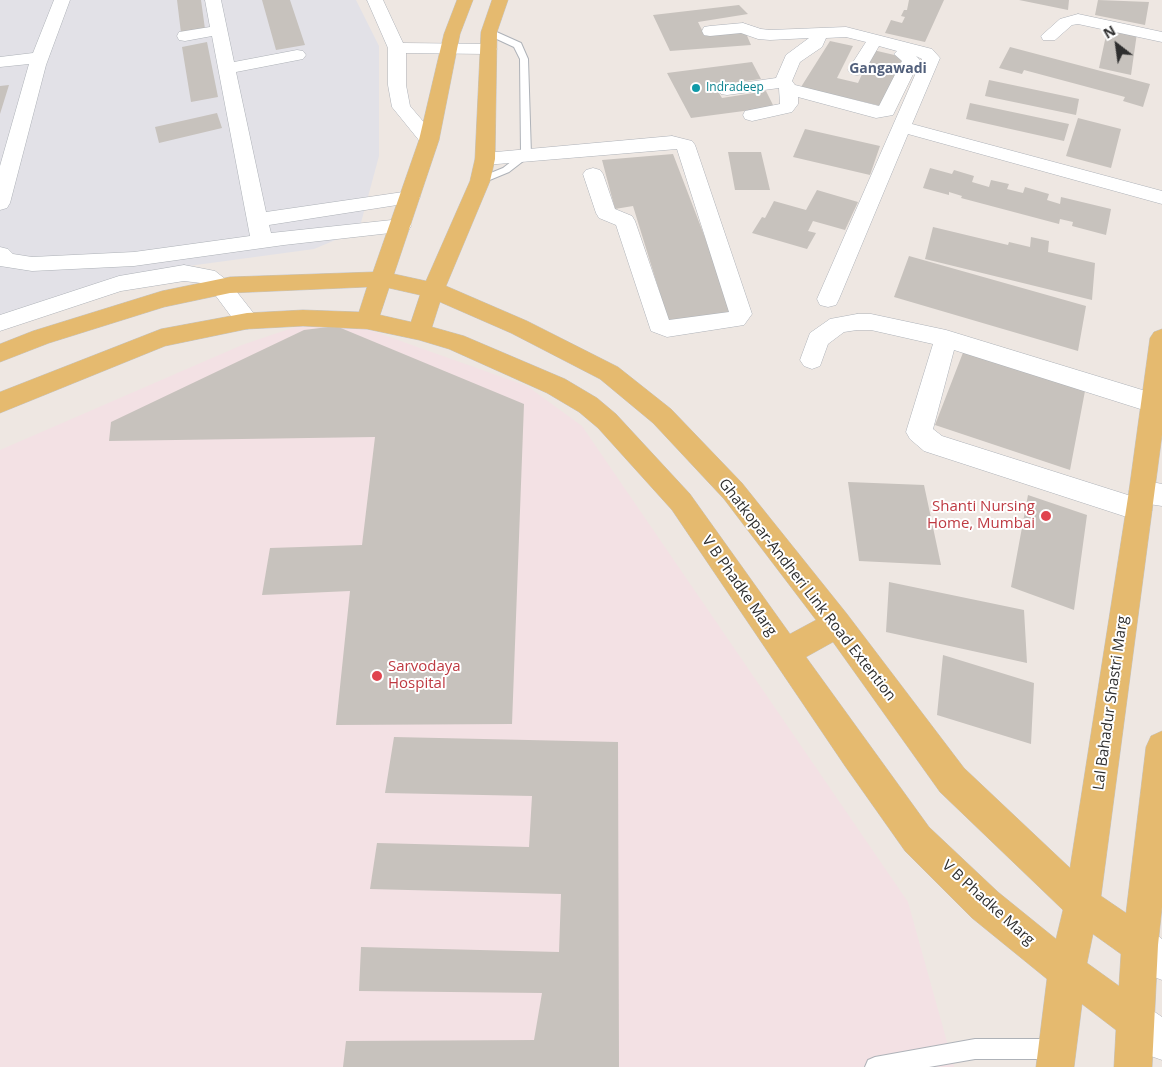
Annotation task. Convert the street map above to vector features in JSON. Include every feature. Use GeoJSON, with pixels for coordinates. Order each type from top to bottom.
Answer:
{"type":"FeatureCollection","features":[{"type":"Feature","properties":{"kind":"main road"},"geometry":{"type":"LineString","coordinates":[[367,321],[429,140],[448,49],[465,0]]}},
{"type":"Feature","properties":{"kind":"main road"},"geometry":{"type":"LineString","coordinates":[[419,332],[434,290],[480,181],[485,159],[488,40],[500,0]]}},
{"type":"Feature","properties":{"kind":"main road","name":"Ghatkopar-Andheri Link Road Extention"},"geometry":{"type":"LineString","coordinates":[[0,353],[42,337],[162,300],[221,287],[382,279],[434,290],[519,327],[609,373],[662,416],[733,491],[836,624],[952,780],[1082,904],[1151,953]]}},
{"type":"Feature","properties":{"kind":"main road","name":"V B Phadke Marg"},"geometry":{"type":"LineString","coordinates":[[0,403],[30,389],[161,338],[247,320],[303,318],[367,321],[419,332],[465,346],[556,386],[588,405],[607,421],[681,502],[856,755],[918,839],[985,905],[1067,971],[1149,1031]]}},
{"type":"Feature","properties":{"kind":"main road","name":"Lal Bahadur Shastri Marg"},"geometry":{"type":"LineString","coordinates":[[1056,1058],[1067,971],[1082,904],[1148,499],[1153,403],[1162,338]]}},
{"type":"Feature","properties":{"kind":"main road"},"geometry":{"type":"LineString","coordinates":[[588,405],[624,386]]}},
{"type":"Feature","properties":{"kind":"main road"},"geometry":{"type":"LineString","coordinates":[[654,473],[698,454]]}},
{"type":"Feature","properties":{"kind":"main road"},"geometry":{"type":"LineString","coordinates":[[786,652],[836,624]]}},
{"type":"Feature","properties":{"kind":"main road"},"geometry":{"type":"LineString","coordinates":[[1133,1067],[1149,1031],[1151,953],[1162,747]]}},
{"type":"Feature","properties":{"kind":"street"},"geometry":{"type":"LineString","coordinates":[[0,203],[40,57],[62,0]]}},
{"type":"Feature","properties":{"kind":"street"},"geometry":{"type":"LineString","coordinates":[[213,0],[262,241]]}},
{"type":"Feature","properties":{"kind":"street"},"geometry":{"type":"LineString","coordinates":[[375,0],[397,48],[397,85],[401,108],[429,140]]}},
{"type":"Feature","properties":{"kind":"street"},"geometry":{"type":"LineString","coordinates":[[1049,36],[1066,22],[1078,19],[1104,23],[1162,37]]}},
{"type":"Feature","properties":{"kind":"street"},"geometry":{"type":"LineString","coordinates":[[710,31],[743,28],[758,34],[829,38],[905,55],[911,60],[886,111],[876,112],[786,86],[727,90]]}},
{"type":"Feature","properties":{"kind":"street"},"geometry":{"type":"LineString","coordinates":[[185,36],[220,30]]}},
{"type":"Feature","properties":{"kind":"street"},"geometry":{"type":"LineString","coordinates":[[752,116],[786,108],[789,104],[786,86],[792,59],[817,37],[846,32],[926,52],[931,58],[828,299]]}},
{"type":"Feature","properties":{"kind":"street"},"geometry":{"type":"LineString","coordinates":[[397,48],[448,49],[488,40]]}},
{"type":"Feature","properties":{"kind":"street"},"geometry":{"type":"LineString","coordinates":[[857,70],[871,46]]}},
{"type":"Feature","properties":{"kind":"street"},"geometry":{"type":"LineString","coordinates":[[227,68],[297,55]]}},
{"type":"Feature","properties":{"kind":"street"},"geometry":{"type":"LineString","coordinates":[[908,58],[928,55]]}},
{"type":"Feature","properties":{"kind":"street"},"geometry":{"type":"LineString","coordinates":[[0,62],[40,57]]}},
{"type":"Feature","properties":{"kind":"street"},"geometry":{"type":"LineString","coordinates":[[902,127],[1162,198]]}},
{"type":"Feature","properties":{"kind":"street"},"geometry":{"type":"LineString","coordinates":[[485,159],[672,142],[685,145],[741,314],[736,319],[667,329],[659,325],[625,220],[606,213],[593,174]]}},
{"type":"Feature","properties":{"kind":"street"},"geometry":{"type":"LineString","coordinates":[[258,220],[410,197]]}},
{"type":"Feature","properties":{"kind":"street"},"geometry":{"type":"LineString","coordinates":[[0,254],[7,261],[32,264],[124,259],[262,241],[401,226]]}},
{"type":"Feature","properties":{"kind":"street"},"geometry":{"type":"LineString","coordinates":[[0,323],[119,284],[184,273],[207,276],[221,287],[247,320]]}},
{"type":"Feature","properties":{"kind":"street"},"geometry":{"type":"LineString","coordinates":[[812,360],[818,339],[838,325],[871,322],[946,339],[1153,403]]}},
{"type":"Feature","properties":{"kind":"street"},"geometry":{"type":"LineString","coordinates":[[946,339],[919,432],[933,444],[1148,499]]}},
{"type":"Feature","properties":{"kind":"lane"},"geometry":{"type":"LineString","coordinates":[[480,181],[506,170],[526,155],[524,59],[518,45],[488,40]]}},
{"type":"Feature","properties":{"kind":"lane"},"geometry":{"type":"LineString","coordinates":[[875,1067],[976,1049],[1056,1058]]}},
{"type":"Feature","properties":{"kind":"shaded area"},"geometry":{"type":"Polygon","coordinates":[[[0,0],[356,0],[379,46],[379,156],[359,230],[314,249],[137,273],[0,315],[0,0]]]}},
{"type":"Feature","properties":{"kind":"shaded area","name":"Sarvodaya Hospital"},"geometry":{"type":"Polygon","coordinates":[[[298,326],[367,329],[527,386],[582,426],[908,902],[954,1067],[0,1067],[0,450],[242,345],[298,326]]]}},
{"type":"Feature","properties":{"kind":"building"},"geometry":{"type":"Polygon","coordinates":[[[177,0],[201,0],[205,29],[181,33],[177,0]]]}},
{"type":"Feature","properties":{"kind":"building"},"geometry":{"type":"Polygon","coordinates":[[[262,0],[290,0],[305,45],[276,50],[262,0]]]}},
{"type":"Feature","properties":{"kind":"building"},"geometry":{"type":"Polygon","coordinates":[[[909,0],[944,0],[925,42],[885,33],[891,20],[902,23],[905,17],[901,16],[904,10],[907,10],[909,0]]]}},
{"type":"Feature","properties":{"kind":"building"},"geometry":{"type":"Polygon","coordinates":[[[1019,0],[1069,0],[1068,10],[1019,0]]]}},
{"type":"Feature","properties":{"kind":"building"},"geometry":{"type":"Polygon","coordinates":[[[1098,0],[1149,2],[1145,25],[1095,15],[1098,0]]]}},
{"type":"Feature","properties":{"kind":"building"},"geometry":{"type":"Polygon","coordinates":[[[739,5],[748,14],[698,22],[705,36],[745,31],[751,45],[670,51],[653,15],[739,5]]]}},
{"type":"Feature","properties":{"kind":"building"},"geometry":{"type":"Polygon","coordinates":[[[1108,26],[1137,33],[1131,75],[1099,68],[1108,26]]]}},
{"type":"Feature","properties":{"kind":"building"},"geometry":{"type":"Polygon","coordinates":[[[830,41],[853,46],[837,78],[858,83],[873,50],[903,57],[881,106],[801,87],[830,41]]]}},
{"type":"Feature","properties":{"kind":"building"},"geometry":{"type":"Polygon","coordinates":[[[207,42],[218,97],[191,102],[182,47],[207,42]]]}},
{"type":"Feature","properties":{"kind":"building"},"geometry":{"type":"Polygon","coordinates":[[[1010,47],[1150,84],[1143,107],[1123,101],[1125,97],[1024,70],[1022,74],[999,68],[1010,47]]]}},
{"type":"Feature","properties":{"kind":"building","name":"Indradeep"},"geometry":{"type":"Polygon","coordinates":[[[752,62],[761,79],[714,85],[722,98],[766,91],[774,107],[691,118],[667,73],[752,62]]]}},
{"type":"Feature","properties":{"kind":"building"},"geometry":{"type":"Polygon","coordinates":[[[989,80],[1079,99],[1076,115],[985,96],[989,80]]]}},
{"type":"Feature","properties":{"kind":"building"},"geometry":{"type":"Polygon","coordinates":[[[9,85],[0,114],[0,86],[9,85]]]}},
{"type":"Feature","properties":{"kind":"building"},"geometry":{"type":"Polygon","coordinates":[[[970,103],[1069,124],[1064,141],[966,119],[970,103]]]}},
{"type":"Feature","properties":{"kind":"building"},"geometry":{"type":"Polygon","coordinates":[[[217,113],[222,128],[159,143],[155,127],[217,113]]]}},
{"type":"Feature","properties":{"kind":"building"},"geometry":{"type":"Polygon","coordinates":[[[1078,118],[1121,129],[1111,168],[1066,156],[1078,118]]]}},
{"type":"Feature","properties":{"kind":"building"},"geometry":{"type":"Polygon","coordinates":[[[805,129],[880,146],[870,175],[793,157],[805,129]]]}},
{"type":"Feature","properties":{"kind":"building"},"geometry":{"type":"Polygon","coordinates":[[[728,152],[761,152],[770,190],[735,190],[728,152]]]}},
{"type":"Feature","properties":{"kind":"building"},"geometry":{"type":"Polygon","coordinates":[[[673,154],[735,316],[669,323],[633,206],[615,209],[602,160],[673,154]]]}},
{"type":"Feature","properties":{"kind":"building"},"geometry":{"type":"Polygon","coordinates":[[[930,168],[952,174],[954,170],[974,176],[972,182],[989,187],[991,180],[1009,184],[1007,189],[1023,193],[1025,187],[1049,194],[1047,200],[1060,204],[1061,197],[1111,209],[1106,235],[1072,226],[1073,222],[1060,219],[1059,224],[961,198],[962,196],[949,192],[949,195],[923,188],[930,168]]]}},
{"type":"Feature","properties":{"kind":"building"},"geometry":{"type":"Polygon","coordinates":[[[817,190],[858,202],[845,230],[813,221],[808,231],[816,233],[807,249],[752,233],[762,217],[765,218],[774,201],[806,210],[817,190]]]}},
{"type":"Feature","properties":{"kind":"building"},"geometry":{"type":"Polygon","coordinates":[[[933,227],[1008,245],[1009,242],[1030,247],[1031,237],[1049,241],[1048,252],[1095,263],[1092,300],[925,259],[933,227]]]}},
{"type":"Feature","properties":{"kind":"building"},"geometry":{"type":"Polygon","coordinates":[[[909,256],[1086,306],[1078,351],[894,297],[909,256]]]}},
{"type":"Feature","properties":{"kind":"building"},"geometry":{"type":"Polygon","coordinates":[[[336,326],[524,404],[512,724],[336,725],[350,591],[262,595],[270,548],[362,545],[375,437],[109,441],[111,422],[304,330],[336,326]]]}},
{"type":"Feature","properties":{"kind":"building"},"geometry":{"type":"Polygon","coordinates":[[[964,350],[1085,391],[1070,470],[935,425],[964,350]]]}},
{"type":"Feature","properties":{"kind":"building"},"geometry":{"type":"Polygon","coordinates":[[[848,482],[924,485],[941,565],[859,561],[848,482]]]}},
{"type":"Feature","properties":{"kind":"building"},"geometry":{"type":"Polygon","coordinates":[[[1028,495],[1087,515],[1074,610],[1011,587],[1028,495]]]}},
{"type":"Feature","properties":{"kind":"building"},"geometry":{"type":"Polygon","coordinates":[[[889,582],[1024,610],[1027,663],[886,632],[889,582]]]}},
{"type":"Feature","properties":{"kind":"building"},"geometry":{"type":"Polygon","coordinates":[[[943,655],[1034,683],[1031,744],[937,715],[943,655]]]}},
{"type":"Feature","properties":{"kind":"building"},"geometry":{"type":"Polygon","coordinates":[[[394,737],[618,742],[619,1067],[343,1067],[346,1041],[534,1040],[542,993],[359,991],[361,947],[559,952],[561,894],[370,889],[377,843],[529,847],[532,796],[385,793],[394,737]]]}},
{"type":"Feature","properties":{"kind":"place","name":"Indradeep"},"geometry":{"type":"Point","coordinates":[696,88]}},
{"type":"Feature","properties":{"kind":"place","name":"Shanti Nursing Home, Mumbai"},"geometry":{"type":"Point","coordinates":[1046,516]}},
{"type":"Feature","properties":{"kind":"place","name":"Sarvodaya Hospital"},"geometry":{"type":"Point","coordinates":[377,676]}},
{"type":"Feature","properties":{"kind":"district","name":"Gangawadi"},"geometry":{"type":"Point","coordinates":[888,69]}}]}
